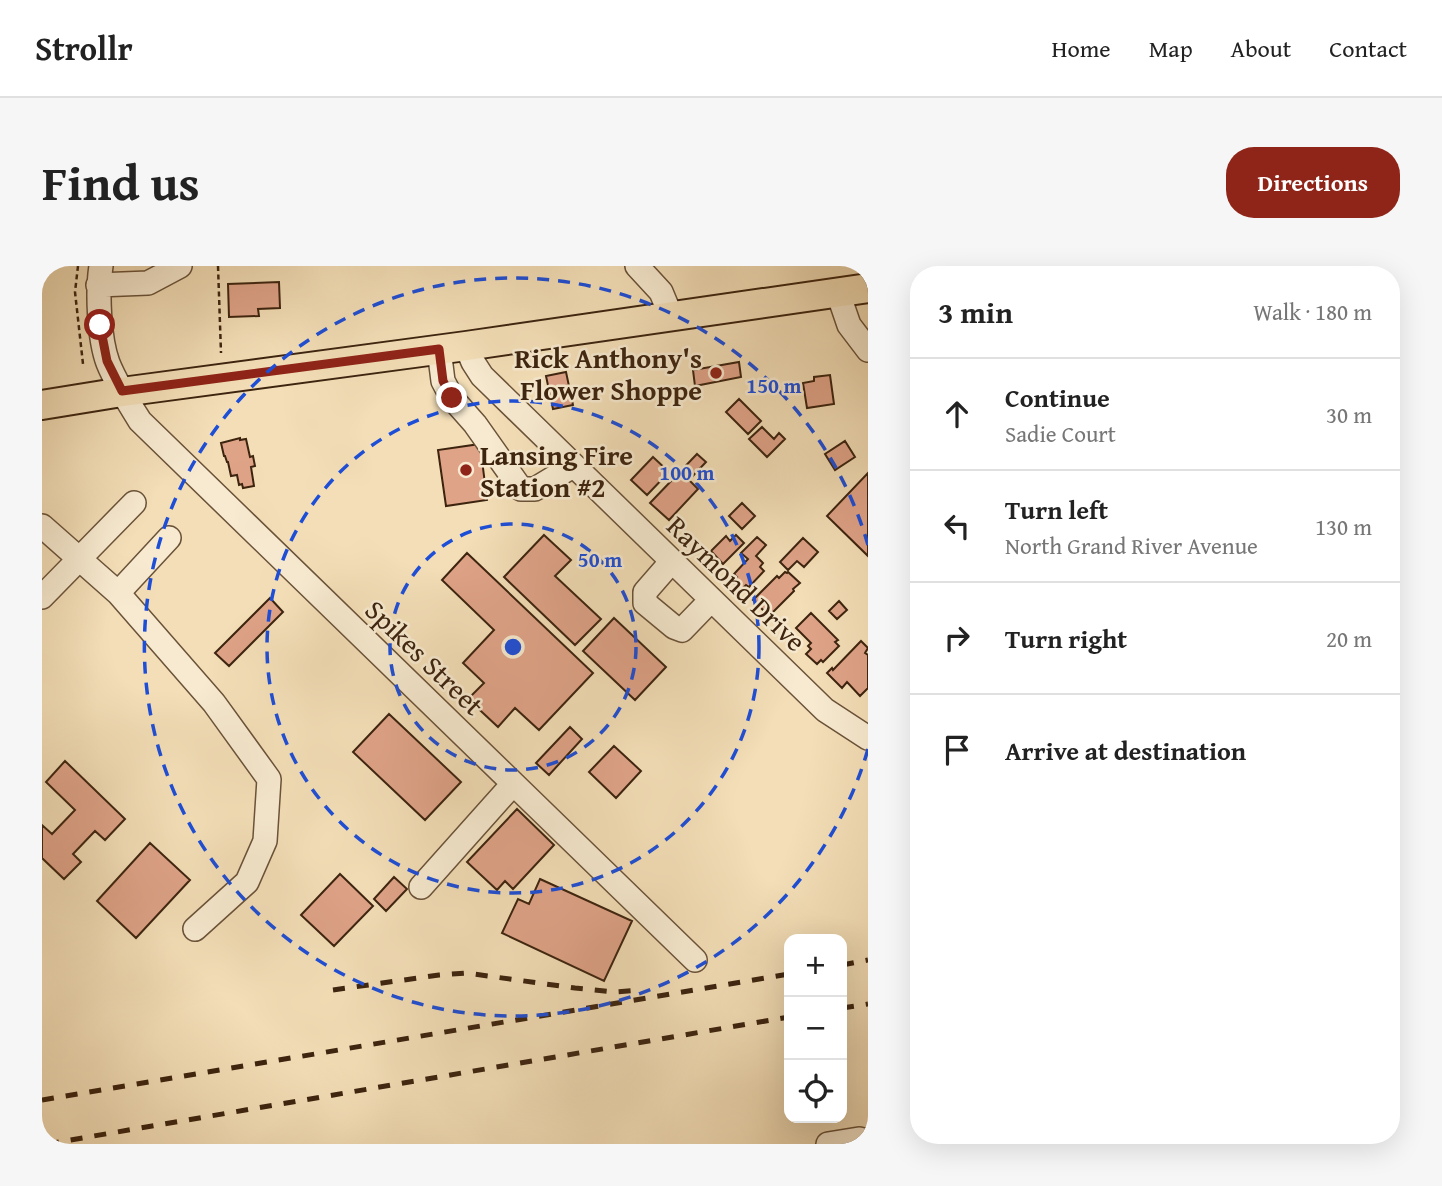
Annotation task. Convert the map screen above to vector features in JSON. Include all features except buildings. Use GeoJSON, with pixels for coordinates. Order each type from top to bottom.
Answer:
{"type":"FeatureCollection","features":[{"type":"Feature","properties":{"kind":"main road"},"geometry":{"type":"LineString","coordinates":[[42,405],[122,391],[868,288]]}},
{"type":"Feature","properties":{"kind":"street"},"geometry":{"type":"LineString","coordinates":[[99,275],[148,283],[180,266]]}},
{"type":"Feature","properties":{"kind":"street"},"geometry":{"type":"LineString","coordinates":[[637,266],[661,292],[671,316]]}},
{"type":"Feature","properties":{"kind":"street","name":"Spikes Street"},"geometry":{"type":"LineString","coordinates":[[99,275],[100,325],[107,361],[140,421],[695,960]]}},
{"type":"Feature","properties":{"kind":"street"},"geometry":{"type":"LineString","coordinates":[[838,292],[849,325],[868,350]]}},
{"type":"Feature","properties":{"kind":"street"},"geometry":{"type":"LineString","coordinates":[[452,347],[443,381],[452,398],[475,424],[521,489],[535,489],[573,466]]}},
{"type":"Feature","properties":{"kind":"street","name":"Raymond Drive"},"geometry":{"type":"LineString","coordinates":[[452,347],[473,362],[482,376],[573,466],[825,710],[868,738]]}},
{"type":"Feature","properties":{"kind":"street"},"geometry":{"type":"LineString","coordinates":[[42,597],[134,503]]}},
{"type":"Feature","properties":{"kind":"street"},"geometry":{"type":"LineString","coordinates":[[42,526],[118,593],[214,703],[269,779],[265,841],[247,882],[195,929]]}},
{"type":"Feature","properties":{"kind":"street"},"geometry":{"type":"LineString","coordinates":[[118,593],[169,538]]}},
{"type":"Feature","properties":{"kind":"street"},"geometry":{"type":"LineString","coordinates":[[672,561],[645,592],[645,603],[682,631],[711,600]]}},
{"type":"Feature","properties":{"kind":"street"},"geometry":{"type":"LineString","coordinates":[[421,887],[513,784]]}},
{"type":"Feature","properties":{"kind":"street"},"geometry":{"type":"LineString","coordinates":[[828,1144],[859,1139],[868,1141]]}},
{"type":"Feature","properties":{"kind":"path"},"geometry":{"type":"LineString","coordinates":[[78,266],[75,292],[83,365]]}},
{"type":"Feature","properties":{"kind":"path"},"geometry":{"type":"LineString","coordinates":[[218,266],[221,353]]}},
{"type":"Feature","properties":{"kind":"railway"},"geometry":{"type":"LineString","coordinates":[[847,964],[868,960]]}},
{"type":"Feature","properties":{"kind":"railway"},"geometry":{"type":"LineString","coordinates":[[333,990],[466,973],[614,992],[642,990]]}},
{"type":"Feature","properties":{"kind":"railway"},"geometry":{"type":"LineString","coordinates":[[42,1100],[784,975]]}},
{"type":"Feature","properties":{"kind":"railway"},"geometry":{"type":"LineString","coordinates":[[847,1007],[868,1004]]}},
{"type":"Feature","properties":{"kind":"railway"},"geometry":{"type":"LineString","coordinates":[[47,1144],[784,1018]]}},
{"type":"Feature","properties":{"kind":"place","name":"Rick Anthony's Flower Shoppe"},"geometry":{"type":"Point","coordinates":[716,373]}},
{"type":"Feature","properties":{"kind":"place","name":"Lansing Fire Station #2"},"geometry":{"type":"Point","coordinates":[466,470]}},
{"type":"Feature","properties":{"kind":"route"},"geometry":{"type":"LineString","coordinates":[[100,325],[107,361],[122,391],[439,349],[443,381],[452,398]]}}]}
